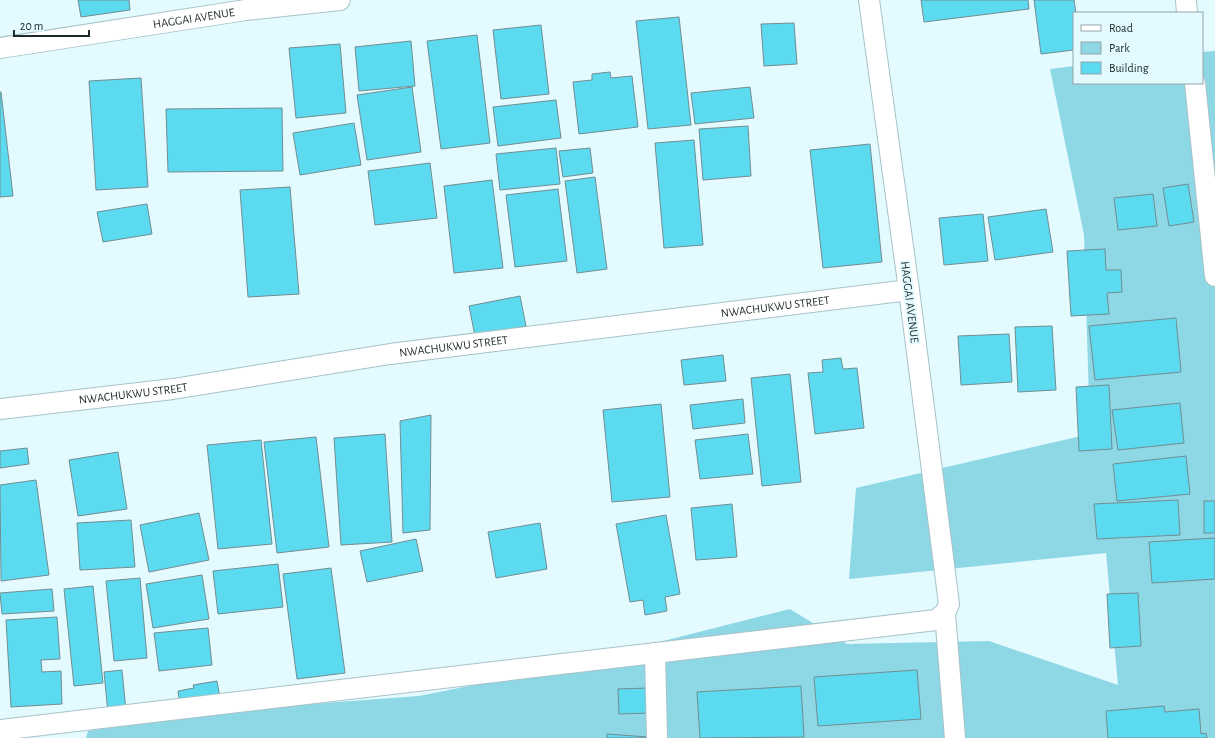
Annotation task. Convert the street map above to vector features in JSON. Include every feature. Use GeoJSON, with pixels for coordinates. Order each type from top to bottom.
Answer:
{"type":"FeatureCollection","features":[{"type":"Feature","properties":{"kind":"street","name":"HAGGAI AVENUE"},"geometry":{"type":"LineString","coordinates":[[0,48],[246,10],[340,0]]}},
{"type":"Feature","properties":{"kind":"street","name":"HAGGAI AVENUE"},"geometry":{"type":"LineString","coordinates":[[869,0],[909,290],[947,609],[955,738]]}},
{"type":"Feature","properties":{"kind":"street"},"geometry":{"type":"LineString","coordinates":[[1186,0],[1187,12]]}},
{"type":"Feature","properties":{"kind":"street"},"geometry":{"type":"LineString","coordinates":[[1195,84],[1215,276]]}},
{"type":"Feature","properties":{"kind":"street","name":"NWACHUKWU STREET"},"geometry":{"type":"LineString","coordinates":[[0,409],[173,388],[390,354],[909,290]]}},
{"type":"Feature","properties":{"kind":"street"},"geometry":{"type":"LineString","coordinates":[[0,730],[936,620],[947,609]]}},
{"type":"Feature","properties":{"kind":"street"},"geometry":{"type":"LineString","coordinates":[[655,652],[657,738]]}},
{"type":"Feature","properties":{"kind":"green space"},"geometry":{"type":"Polygon","coordinates":[[[1215,51],[1215,738],[86,738],[88,731],[215,711],[419,696],[549,670],[790,609],[847,644],[989,641],[1118,685],[1106,553],[849,579],[856,488],[1090,434],[1084,235],[1050,69],[1073,66],[1073,84],[1203,84],[1203,52],[1215,51]]]}},
{"type":"Feature","properties":{"kind":"building"},"geometry":{"type":"Polygon","coordinates":[[[78,0],[129,0],[130,10],[81,17],[78,0]]]}},
{"type":"Feature","properties":{"kind":"building"},"geometry":{"type":"Polygon","coordinates":[[[921,0],[1028,0],[1029,9],[924,22],[921,0]]]}},
{"type":"Feature","properties":{"kind":"building"},"geometry":{"type":"Polygon","coordinates":[[[1034,0],[1074,0],[1076,12],[1073,12],[1073,50],[1041,54],[1034,0]]]}},
{"type":"Feature","properties":{"kind":"building"},"geometry":{"type":"Polygon","coordinates":[[[679,17],[691,125],[648,129],[636,21],[679,17]]]}},
{"type":"Feature","properties":{"kind":"building"},"geometry":{"type":"Polygon","coordinates":[[[794,23],[797,64],[764,66],[761,24],[794,23]]]}},
{"type":"Feature","properties":{"kind":"building"},"geometry":{"type":"Polygon","coordinates":[[[541,25],[549,94],[501,99],[493,30],[541,25]]]}},
{"type":"Feature","properties":{"kind":"building"},"geometry":{"type":"Polygon","coordinates":[[[477,35],[490,143],[441,149],[427,41],[477,35]]]}},
{"type":"Feature","properties":{"kind":"building"},"geometry":{"type":"Polygon","coordinates":[[[411,41],[415,86],[359,91],[355,47],[411,41]]]}},
{"type":"Feature","properties":{"kind":"building"},"geometry":{"type":"Polygon","coordinates":[[[340,44],[346,113],[296,118],[289,48],[340,44]]]}},
{"type":"Feature","properties":{"kind":"building"},"geometry":{"type":"Polygon","coordinates":[[[610,72],[611,78],[632,76],[638,127],[579,134],[573,82],[592,80],[592,74],[610,72]]]}},
{"type":"Feature","properties":{"kind":"building"},"geometry":{"type":"Polygon","coordinates":[[[141,78],[148,187],[96,190],[89,81],[141,78]]]}},
{"type":"Feature","properties":{"kind":"building"},"geometry":{"type":"Polygon","coordinates":[[[412,87],[421,152],[367,160],[357,95],[412,87]]]}},
{"type":"Feature","properties":{"kind":"building"},"geometry":{"type":"Polygon","coordinates":[[[750,87],[754,118],[695,124],[691,93],[750,87]]]}},
{"type":"Feature","properties":{"kind":"building"},"geometry":{"type":"Polygon","coordinates":[[[0,92],[13,196],[0,197],[0,92]]]}},
{"type":"Feature","properties":{"kind":"building"},"geometry":{"type":"Polygon","coordinates":[[[556,100],[561,138],[498,146],[493,107],[556,100]]]}},
{"type":"Feature","properties":{"kind":"building"},"geometry":{"type":"Polygon","coordinates":[[[282,108],[283,171],[168,172],[166,109],[282,108]]]}},
{"type":"Feature","properties":{"kind":"building"},"geometry":{"type":"Polygon","coordinates":[[[354,123],[361,165],[300,175],[293,133],[354,123]]]}},
{"type":"Feature","properties":{"kind":"building"},"geometry":{"type":"Polygon","coordinates":[[[748,126],[751,176],[703,180],[699,129],[748,126]]]}},
{"type":"Feature","properties":{"kind":"building"},"geometry":{"type":"Polygon","coordinates":[[[694,140],[703,245],[664,248],[655,143],[694,140]]]}},
{"type":"Feature","properties":{"kind":"building"},"geometry":{"type":"Polygon","coordinates":[[[870,144],[882,262],[823,268],[810,150],[870,144]]]}},
{"type":"Feature","properties":{"kind":"building"},"geometry":{"type":"Polygon","coordinates":[[[556,148],[560,184],[500,190],[496,154],[556,148]]]}},
{"type":"Feature","properties":{"kind":"building"},"geometry":{"type":"Polygon","coordinates":[[[590,148],[593,173],[563,177],[559,151],[590,148]]]}},
{"type":"Feature","properties":{"kind":"building"},"geometry":{"type":"Polygon","coordinates":[[[430,163],[437,218],[375,225],[368,171],[430,163]]]}},
{"type":"Feature","properties":{"kind":"building"},"geometry":{"type":"Polygon","coordinates":[[[595,177],[607,269],[577,273],[565,181],[595,177]]]}},
{"type":"Feature","properties":{"kind":"building"},"geometry":{"type":"Polygon","coordinates":[[[492,180],[503,268],[454,273],[444,186],[492,180]]]}},
{"type":"Feature","properties":{"kind":"building"},"geometry":{"type":"Polygon","coordinates":[[[1188,184],[1194,222],[1169,226],[1163,188],[1188,184]]]}},
{"type":"Feature","properties":{"kind":"building"},"geometry":{"type":"Polygon","coordinates":[[[290,187],[299,294],[248,297],[240,190],[290,187]]]}},
{"type":"Feature","properties":{"kind":"building"},"geometry":{"type":"Polygon","coordinates":[[[558,189],[567,261],[515,267],[506,195],[558,189]]]}},
{"type":"Feature","properties":{"kind":"building"},"geometry":{"type":"Polygon","coordinates":[[[1153,194],[1157,226],[1118,230],[1114,198],[1153,194]]]}},
{"type":"Feature","properties":{"kind":"building"},"geometry":{"type":"Polygon","coordinates":[[[147,204],[152,234],[103,242],[97,212],[147,204]]]}},
{"type":"Feature","properties":{"kind":"building"},"geometry":{"type":"Polygon","coordinates":[[[1046,209],[1053,252],[995,260],[988,217],[1046,209]]]}},
{"type":"Feature","properties":{"kind":"building"},"geometry":{"type":"Polygon","coordinates":[[[983,214],[988,261],[944,265],[939,218],[983,214]]]}},
{"type":"Feature","properties":{"kind":"building"},"geometry":{"type":"Polygon","coordinates":[[[1105,249],[1106,270],[1121,270],[1122,292],[1107,293],[1109,314],[1071,316],[1067,251],[1105,249]]]}},
{"type":"Feature","properties":{"kind":"building"},"geometry":{"type":"Polygon","coordinates":[[[520,296],[526,326],[475,336],[469,306],[520,296]]]}},
{"type":"Feature","properties":{"kind":"building"},"geometry":{"type":"Polygon","coordinates":[[[1176,318],[1181,372],[1095,380],[1089,326],[1176,318]]]}},
{"type":"Feature","properties":{"kind":"building"},"geometry":{"type":"Polygon","coordinates":[[[1052,326],[1056,390],[1018,392],[1015,327],[1052,326]]]}},
{"type":"Feature","properties":{"kind":"building"},"geometry":{"type":"Polygon","coordinates":[[[1009,334],[1012,382],[961,385],[958,336],[1009,334]]]}},
{"type":"Feature","properties":{"kind":"building"},"geometry":{"type":"Polygon","coordinates":[[[723,355],[726,381],[684,385],[681,360],[723,355]]]}},
{"type":"Feature","properties":{"kind":"building"},"geometry":{"type":"Polygon","coordinates":[[[841,358],[843,369],[857,368],[864,428],[815,434],[808,373],[823,372],[822,360],[841,358]]]}},
{"type":"Feature","properties":{"kind":"building"},"geometry":{"type":"Polygon","coordinates":[[[790,374],[801,482],[762,486],[751,378],[790,374]]]}},
{"type":"Feature","properties":{"kind":"building"},"geometry":{"type":"Polygon","coordinates":[[[1109,385],[1112,449],[1079,451],[1076,387],[1109,385]]]}},
{"type":"Feature","properties":{"kind":"building"},"geometry":{"type":"Polygon","coordinates":[[[743,399],[745,423],[693,429],[690,405],[743,399]]]}},
{"type":"Feature","properties":{"kind":"building"},"geometry":{"type":"Polygon","coordinates":[[[1180,403],[1184,443],[1118,450],[1112,410],[1180,403]]]}},
{"type":"Feature","properties":{"kind":"building"},"geometry":{"type":"Polygon","coordinates":[[[661,404],[670,497],[612,502],[603,410],[661,404]]]}},
{"type":"Feature","properties":{"kind":"building"},"geometry":{"type":"Polygon","coordinates":[[[431,415],[430,530],[403,533],[400,421],[431,415]]]}},
{"type":"Feature","properties":{"kind":"building"},"geometry":{"type":"Polygon","coordinates":[[[385,434],[392,542],[341,545],[334,438],[385,434]]]}},
{"type":"Feature","properties":{"kind":"building"},"geometry":{"type":"Polygon","coordinates":[[[748,434],[753,474],[700,479],[695,440],[748,434]]]}},
{"type":"Feature","properties":{"kind":"building"},"geometry":{"type":"Polygon","coordinates":[[[316,437],[329,547],[277,553],[264,442],[316,437]]]}},
{"type":"Feature","properties":{"kind":"building"},"geometry":{"type":"Polygon","coordinates":[[[261,440],[272,544],[218,549],[207,445],[261,440]]]}},
{"type":"Feature","properties":{"kind":"building"},"geometry":{"type":"Polygon","coordinates":[[[27,448],[29,464],[0,468],[0,451],[27,448]]]}},
{"type":"Feature","properties":{"kind":"building"},"geometry":{"type":"Polygon","coordinates":[[[118,452],[127,509],[78,516],[69,460],[118,452]]]}},
{"type":"Feature","properties":{"kind":"building"},"geometry":{"type":"Polygon","coordinates":[[[1186,456],[1190,494],[1117,501],[1113,464],[1186,456]]]}},
{"type":"Feature","properties":{"kind":"building"},"geometry":{"type":"Polygon","coordinates":[[[36,480],[49,575],[1,581],[0,485],[36,480]]]}},
{"type":"Feature","properties":{"kind":"building"},"geometry":{"type":"Polygon","coordinates":[[[1178,500],[1180,535],[1097,539],[1094,504],[1178,500]]]}},
{"type":"Feature","properties":{"kind":"building"},"geometry":{"type":"Polygon","coordinates":[[[1204,501],[1215,501],[1215,533],[1204,533],[1204,501]]]}},
{"type":"Feature","properties":{"kind":"building"},"geometry":{"type":"Polygon","coordinates":[[[732,504],[737,557],[696,560],[691,508],[732,504]]]}},
{"type":"Feature","properties":{"kind":"building"},"geometry":{"type":"Polygon","coordinates":[[[199,513],[209,560],[149,572],[140,525],[199,513]]]}},
{"type":"Feature","properties":{"kind":"building"},"geometry":{"type":"Polygon","coordinates":[[[666,515],[680,594],[665,597],[667,611],[645,615],[643,600],[630,602],[616,524],[666,515]]]}},
{"type":"Feature","properties":{"kind":"building"},"geometry":{"type":"Polygon","coordinates":[[[131,520],[135,567],[80,570],[77,523],[131,520]]]}},
{"type":"Feature","properties":{"kind":"building"},"geometry":{"type":"Polygon","coordinates":[[[540,523],[547,569],[496,578],[488,532],[540,523]]]}},
{"type":"Feature","properties":{"kind":"building"},"geometry":{"type":"Polygon","coordinates":[[[1215,538],[1215,579],[1152,583],[1149,542],[1215,538]]]}},
{"type":"Feature","properties":{"kind":"building"},"geometry":{"type":"Polygon","coordinates":[[[416,539],[423,571],[367,582],[360,551],[416,539]]]}},
{"type":"Feature","properties":{"kind":"building"},"geometry":{"type":"Polygon","coordinates":[[[278,564],[283,607],[218,614],[213,571],[278,564]]]}},
{"type":"Feature","properties":{"kind":"building"},"geometry":{"type":"Polygon","coordinates":[[[331,568],[345,673],[297,679],[283,574],[331,568]]]}},
{"type":"Feature","properties":{"kind":"building"},"geometry":{"type":"Polygon","coordinates":[[[202,575],[209,619],[153,628],[146,584],[202,575]]]}},
{"type":"Feature","properties":{"kind":"building"},"geometry":{"type":"Polygon","coordinates":[[[140,578],[147,658],[114,661],[106,581],[140,578]]]}},
{"type":"Feature","properties":{"kind":"building"},"geometry":{"type":"Polygon","coordinates":[[[93,586],[103,683],[74,686],[64,589],[93,586]]]}},
{"type":"Feature","properties":{"kind":"building"},"geometry":{"type":"Polygon","coordinates":[[[52,589],[54,611],[2,614],[0,593],[52,589]]]}},
{"type":"Feature","properties":{"kind":"building"},"geometry":{"type":"Polygon","coordinates":[[[1138,593],[1141,646],[1110,648],[1107,594],[1138,593]]]}},
{"type":"Feature","properties":{"kind":"building"},"geometry":{"type":"Polygon","coordinates":[[[57,617],[60,659],[41,660],[42,672],[61,671],[62,704],[11,707],[6,620],[57,617]]]}},
{"type":"Feature","properties":{"kind":"building"},"geometry":{"type":"Polygon","coordinates":[[[208,628],[212,665],[159,671],[154,633],[208,628]]]}},
{"type":"Feature","properties":{"kind":"building"},"geometry":{"type":"Polygon","coordinates":[[[122,670],[126,711],[108,713],[104,672],[122,670]]]}},
{"type":"Feature","properties":{"kind":"building"},"geometry":{"type":"Polygon","coordinates":[[[917,670],[921,719],[818,726],[814,677],[917,670]]]}},
{"type":"Feature","properties":{"kind":"building"},"geometry":{"type":"Polygon","coordinates":[[[217,681],[220,698],[180,705],[178,691],[194,688],[193,685],[217,681]]]}},
{"type":"Feature","properties":{"kind":"building"},"geometry":{"type":"Polygon","coordinates":[[[801,686],[804,737],[700,738],[697,692],[801,686]]]}},
{"type":"Feature","properties":{"kind":"building"},"geometry":{"type":"Polygon","coordinates":[[[649,688],[651,713],[619,714],[618,689],[649,688]]]}},
{"type":"Feature","properties":{"kind":"building"},"geometry":{"type":"Polygon","coordinates":[[[1164,706],[1165,712],[1199,709],[1201,734],[1206,733],[1207,738],[1108,738],[1106,711],[1164,706]]]}},
{"type":"Feature","properties":{"kind":"building"},"geometry":{"type":"Polygon","coordinates":[[[607,734],[648,737],[648,738],[607,738],[607,734]]]}}]}
